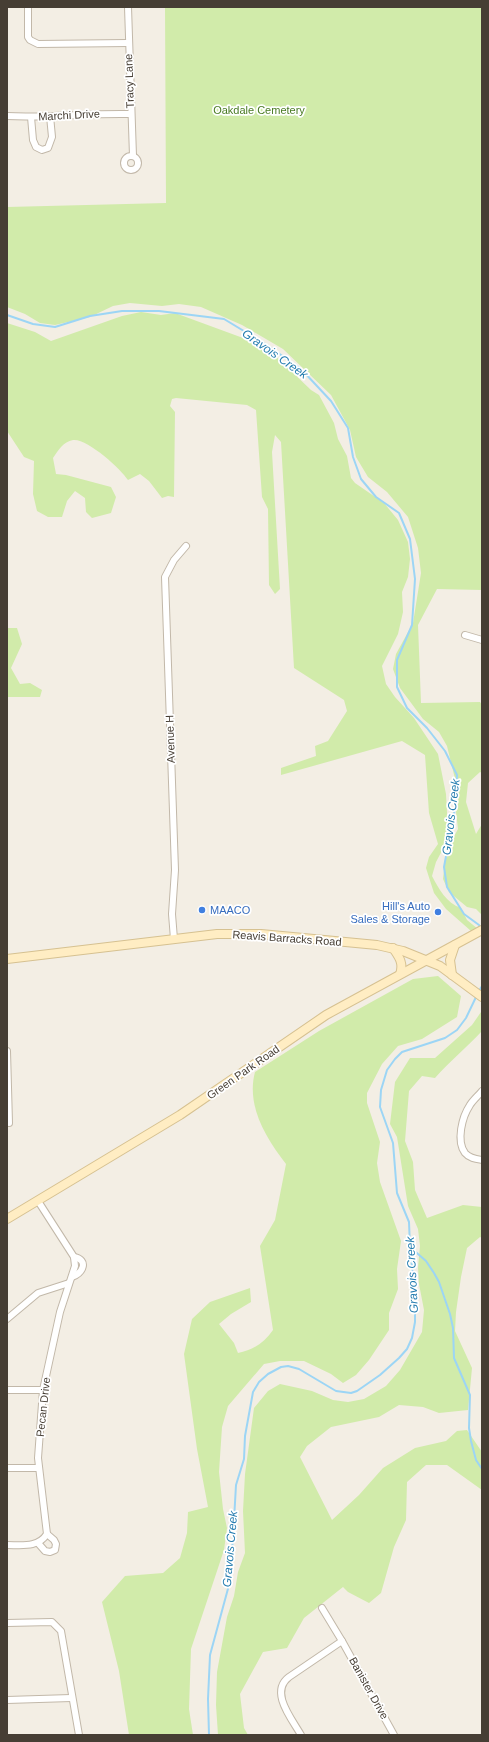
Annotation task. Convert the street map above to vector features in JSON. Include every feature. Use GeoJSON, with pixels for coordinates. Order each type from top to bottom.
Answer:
{"type":"FeatureCollection","features":[{"type":"Feature","properties":{"kind":"street"},"geometry":{"type":"LineString","coordinates":[[28,7],[28,37],[30,40],[38,44],[128,43]]}},
{"type":"Feature","properties":{"kind":"street","name":"Tracy Lane"},"geometry":{"type":"LineString","coordinates":[[128,7],[130,114],[133,156]]}},
{"type":"Feature","properties":{"kind":"street","name":"Marchi Drive"},"geometry":{"type":"LineString","coordinates":[[7,116],[31,117],[97,113],[130,114]]}},
{"type":"Feature","properties":{"kind":"street"},"geometry":{"type":"LineString","coordinates":[[31,117],[33,140],[36,147],[42,150],[48,148],[51,141],[50,116]]}},
{"type":"Feature","properties":{"kind":"street","name":"Avenue H"},"geometry":{"type":"LineString","coordinates":[[174,939],[172,914],[174,870],[165,577],[174,560],[186,546]]}},
{"type":"Feature","properties":{"kind":"street"},"geometry":{"type":"LineString","coordinates":[[465,635],[482,640]]}},
{"type":"Feature","properties":{"kind":"street","name":"Green Park Road"},"geometry":{"type":"LineString","coordinates":[[7,1219],[190,1109],[326,1015],[482,930]]}},
{"type":"Feature","properties":{"kind":"street","name":"Reavis Barracks Road"},"geometry":{"type":"LineString","coordinates":[[7,959],[217,934],[250,933],[392,948],[427,960],[454,976],[482,997]]}},
{"type":"Feature","properties":{"kind":"street"},"geometry":{"type":"LineString","coordinates":[[454,976],[450,960],[455,945]]}},
{"type":"Feature","properties":{"kind":"street"},"geometry":{"type":"LineString","coordinates":[[392,948],[402,962],[400,974]]}},
{"type":"Feature","properties":{"kind":"street"},"geometry":{"type":"LineString","coordinates":[[7,1051],[8,1123]]}},
{"type":"Feature","properties":{"kind":"street"},"geometry":{"type":"LineString","coordinates":[[482,1091],[470,1105],[466,1113],[460,1140],[465,1153],[470,1157],[482,1160]]}},
{"type":"Feature","properties":{"kind":"street","name":"Pecan Drive"},"geometry":{"type":"LineString","coordinates":[[7,1545],[43,1539],[39,1468],[43,1390],[60,1312],[75,1266],[74,1256],[38,1201]]}},
{"type":"Feature","properties":{"kind":"street"},"geometry":{"type":"LineString","coordinates":[[7,1319],[38,1293],[70,1280]]}},
{"type":"Feature","properties":{"kind":"street"},"geometry":{"type":"LineString","coordinates":[[7,1390],[43,1390]]}},
{"type":"Feature","properties":{"kind":"street"},"geometry":{"type":"LineString","coordinates":[[7,1468],[39,1468]]}},
{"type":"Feature","properties":{"kind":"street","name":"Banister Drive"},"geometry":{"type":"LineString","coordinates":[[322,1608],[394,1735]]}},
{"type":"Feature","properties":{"kind":"street"},"geometry":{"type":"LineString","coordinates":[[7,1623],[52,1622],[57,1625],[61,1631],[79,1735]]}},
{"type":"Feature","properties":{"kind":"street"},"geometry":{"type":"LineString","coordinates":[[301,1735],[280,1697],[280,1688],[283,1682],[342,1641]]}},
{"type":"Feature","properties":{"kind":"street"},"geometry":{"type":"LineString","coordinates":[[7,1700],[72,1698]]}},
{"type":"Feature","properties":{"kind":"green space","name":"Oakdale Cemetery"},"geometry":{"type":"Polygon","coordinates":[[[165,7],[482,7],[482,590],[437,589],[418,625],[421,703],[480,702],[482,705],[482,773],[480,772],[468,783],[466,802],[476,834],[482,824],[482,915],[476,909],[467,907],[449,892],[443,879],[445,862],[451,842],[458,829],[456,812],[459,795],[447,746],[439,732],[423,719],[400,688],[393,669],[396,654],[413,623],[421,573],[418,548],[408,517],[387,492],[368,477],[356,457],[350,430],[331,395],[283,349],[242,325],[201,307],[179,304],[162,306],[130,303],[113,306],[90,317],[55,325],[40,323],[25,314],[7,307],[7,207],[166,203],[165,7]]]}},
{"type":"Feature","properties":{"kind":"green space"},"geometry":{"type":"Polygon","coordinates":[[[141,312],[161,315],[175,313],[265,346],[311,390],[319,395],[334,423],[338,439],[347,456],[351,478],[355,483],[384,503],[398,520],[408,542],[410,559],[408,577],[402,592],[403,612],[398,634],[382,666],[386,684],[395,697],[414,718],[438,754],[446,794],[448,831],[444,847],[436,862],[432,876],[437,886],[447,899],[451,903],[461,908],[467,920],[478,929],[471,931],[446,909],[434,893],[426,868],[429,857],[438,844],[429,813],[425,755],[402,741],[281,775],[281,768],[316,756],[315,746],[328,741],[347,711],[344,700],[294,668],[281,442],[275,435],[272,452],[280,589],[275,594],[269,585],[268,509],[262,497],[256,410],[247,405],[176,398],[172,399],[170,406],[175,412],[174,497],[168,496],[162,498],[149,481],[140,474],[128,480],[111,462],[87,444],[73,440],[66,442],[53,458],[56,474],[66,475],[111,487],[116,497],[111,513],[92,518],[86,512],[85,498],[75,491],[67,501],[62,517],[48,517],[37,511],[33,494],[34,461],[24,457],[7,431],[7,323],[35,332],[51,341],[122,316],[141,312]]]}},
{"type":"Feature","properties":{"kind":"green space"},"geometry":{"type":"Polygon","coordinates":[[[7,628],[17,628],[22,644],[11,668],[20,684],[30,683],[42,690],[40,697],[7,697],[7,628]]]}},
{"type":"Feature","properties":{"kind":"green space"},"geometry":{"type":"Polygon","coordinates":[[[438,976],[461,996],[457,1017],[422,1039],[398,1046],[382,1064],[367,1093],[367,1103],[380,1142],[377,1163],[380,1182],[401,1241],[397,1269],[398,1289],[389,1313],[389,1330],[369,1360],[356,1375],[343,1383],[331,1374],[304,1361],[280,1361],[264,1364],[228,1406],[222,1427],[219,1472],[223,1509],[227,1528],[224,1550],[191,1649],[189,1709],[193,1735],[129,1735],[119,1671],[102,1602],[125,1576],[163,1573],[180,1558],[187,1533],[188,1512],[208,1507],[197,1449],[184,1354],[192,1319],[210,1302],[250,1288],[251,1302],[231,1314],[219,1324],[234,1343],[238,1353],[249,1350],[258,1345],[266,1339],[273,1330],[260,1246],[275,1220],[286,1164],[271,1143],[260,1121],[253,1097],[255,1072],[319,1031],[413,979],[438,976]]]}},
{"type":"Feature","properties":{"kind":"green space"},"geometry":{"type":"Polygon","coordinates":[[[481,1012],[482,1031],[435,1078],[422,1076],[409,1091],[405,1141],[413,1162],[415,1190],[427,1218],[463,1205],[482,1207],[482,1238],[480,1237],[467,1248],[456,1312],[455,1331],[472,1368],[468,1410],[439,1413],[423,1407],[399,1405],[379,1417],[331,1427],[307,1446],[300,1457],[332,1520],[359,1495],[383,1468],[415,1448],[446,1441],[457,1431],[467,1430],[482,1452],[482,1490],[447,1465],[426,1465],[407,1482],[406,1520],[394,1547],[381,1593],[369,1603],[348,1592],[343,1587],[304,1618],[287,1648],[263,1652],[240,1694],[244,1728],[248,1735],[218,1735],[216,1705],[217,1672],[227,1617],[234,1596],[238,1572],[245,1553],[243,1511],[245,1474],[254,1408],[268,1391],[280,1384],[312,1391],[333,1400],[348,1402],[364,1399],[386,1386],[400,1370],[422,1332],[424,1310],[419,1284],[418,1267],[420,1246],[418,1229],[408,1206],[397,1137],[390,1124],[395,1082],[410,1058],[435,1058],[472,1025],[481,1012]]]}},
{"type":"Feature","properties":{"kind":"waterway","name":"Gravois Creek"},"geometry":{"type":"LineString","coordinates":[[7,315],[33,324],[55,327],[90,316],[122,311],[159,311],[224,319],[267,345],[302,370],[331,401],[348,428],[353,457],[361,479],[376,497],[399,513],[410,539],[415,579],[412,625],[397,660],[397,687],[407,708],[427,728],[445,751],[457,775],[455,808],[444,867],[447,887],[464,914],[479,925],[481,929]]}},
{"type":"Feature","properties":{"kind":"waterway","name":"Gravois Creek"},"geometry":{"type":"LineString","coordinates":[[479,991],[482,986]]}},
{"type":"Feature","properties":{"kind":"waterway","name":"Gravois Creek"},"geometry":{"type":"LineString","coordinates":[[209,1735],[208,1699],[210,1655],[229,1585],[236,1485],[244,1459],[245,1436],[253,1392],[259,1382],[268,1374],[281,1367],[288,1366],[299,1369],[336,1391],[351,1393],[357,1391],[380,1375],[407,1349],[412,1338],[415,1322],[415,1298],[409,1222],[397,1193],[393,1143],[380,1107],[381,1090],[387,1070],[402,1052],[445,1038],[457,1030],[466,1018],[477,995]]}},
{"type":"Feature","properties":{"kind":"waterway"},"geometry":{"type":"LineString","coordinates":[[410,1247],[426,1261],[434,1273],[439,1282],[450,1314],[453,1328],[454,1358],[470,1395],[469,1428],[471,1441],[476,1460],[482,1469]]}},
{"type":"Feature","properties":{"kind":"place","name":"MAACO"},"geometry":{"type":"Point","coordinates":[202,910]}},
{"type":"Feature","properties":{"kind":"place","name":"Hill's Auto Sales & Storage"},"geometry":{"type":"Point","coordinates":[438,912]}}]}
